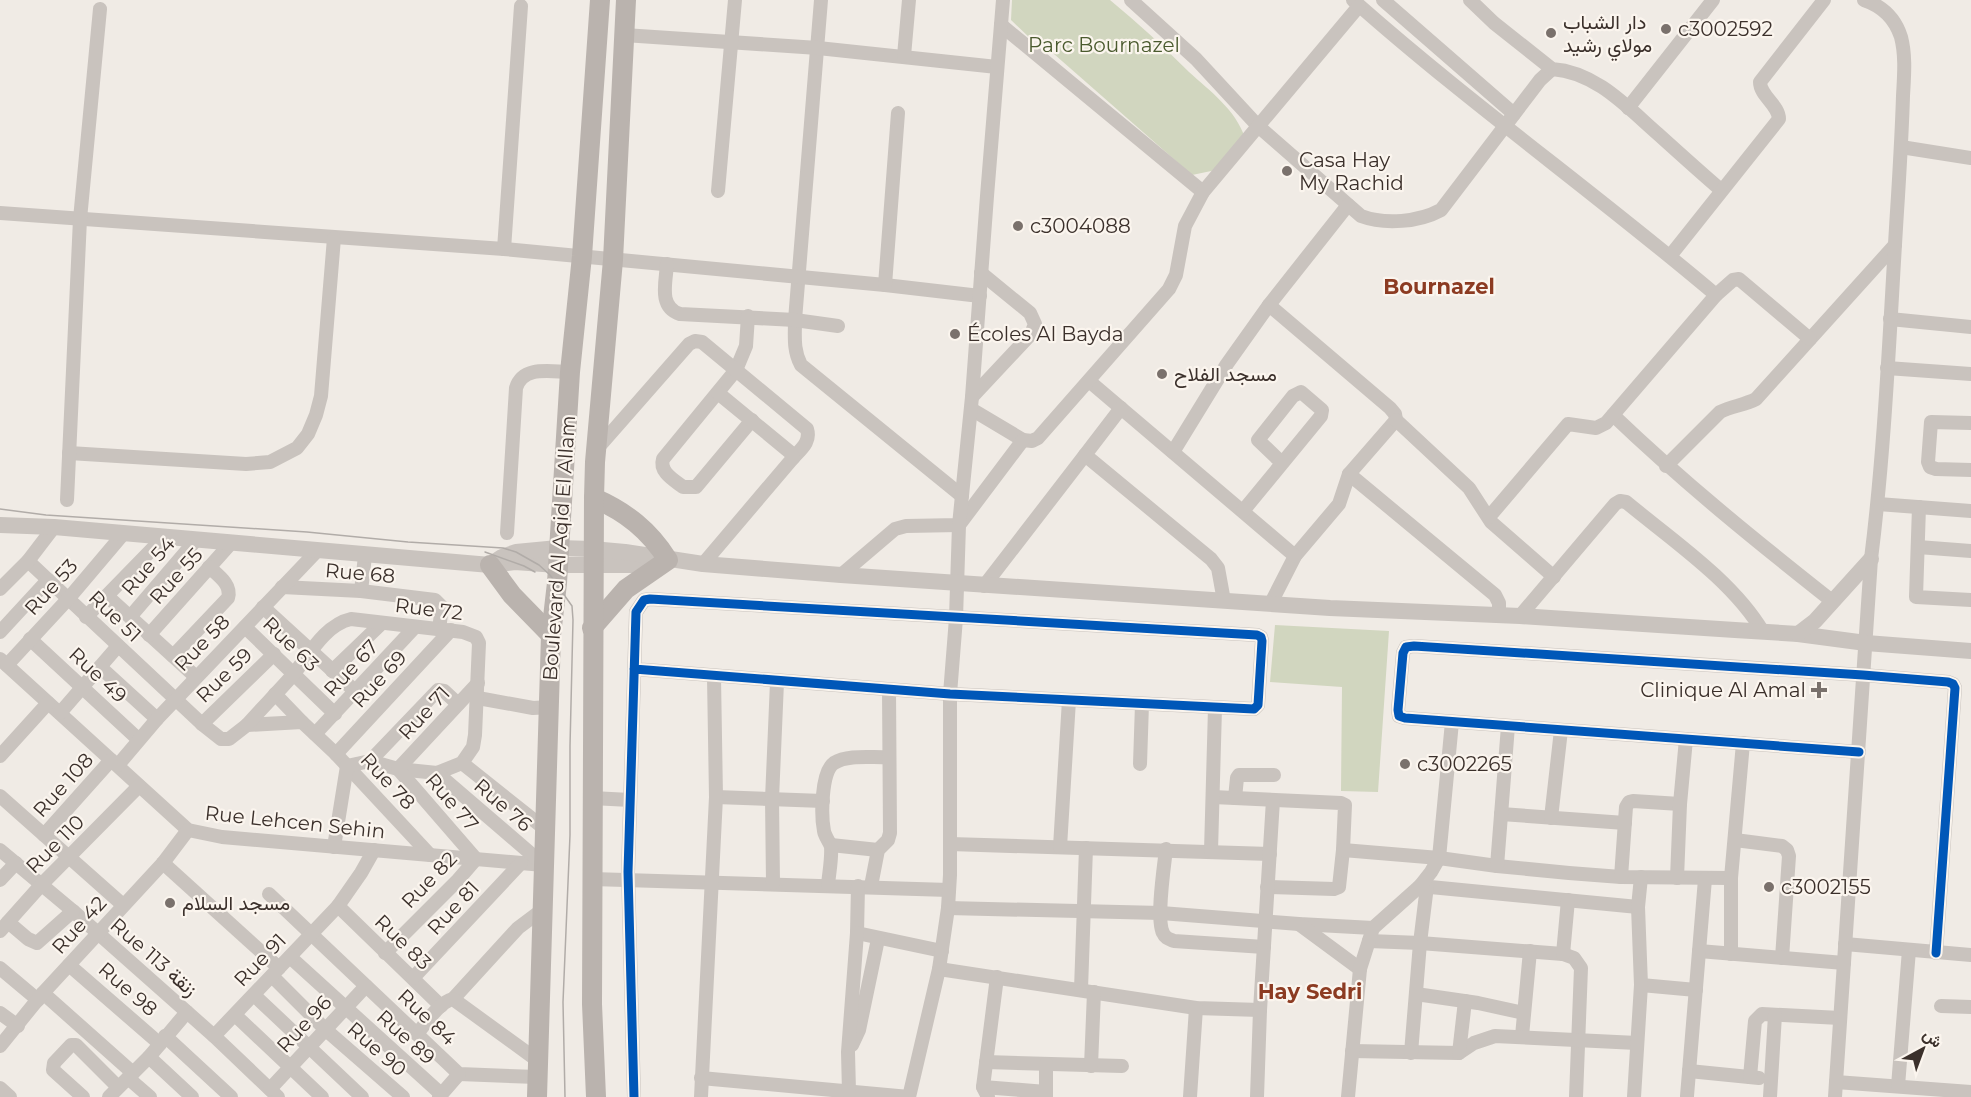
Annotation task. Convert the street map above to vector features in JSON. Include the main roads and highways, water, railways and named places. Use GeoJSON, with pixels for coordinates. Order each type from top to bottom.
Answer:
{"type":"FeatureCollection","features":[{"type":"Feature","properties":{"kind":"main road","name":"Boulevard Al Aqid El Allam"},"geometry":{"type":"LineString","coordinates":[[537,1078],[551,635],[600,0]]}},
{"type":"Feature","properties":{"kind":"main road","name":"Boulevard Al Aqid El Allam"},"geometry":{"type":"LineString","coordinates":[[596,1097],[592,1004],[594,498],[596,450],[613,260],[626,0]]}},
{"type":"Feature","properties":{"kind":"main road"},"geometry":{"type":"LineString","coordinates":[[592,628],[626,589],[668,560],[644,528],[620,511],[594,498]]}},
{"type":"Feature","properties":{"kind":"main road"},"geometry":{"type":"LineString","coordinates":[[490,565],[524,609],[551,635]]}},
{"type":"Feature","properties":{"kind":"tram line"},"geometry":{"type":"LineString","coordinates":[[0,509],[46,515],[307,532],[503,548],[516,552],[539,565],[550,575],[572,606],[573,620],[570,835],[563,1002],[565,1097]]}},
{"type":"Feature","properties":{"kind":"tram line"},"geometry":{"type":"LineString","coordinates":[[485,552],[535,572]]}},
{"type":"Feature","properties":{"kind":"place","name":"c3002592"},"geometry":{"type":"Point","coordinates":[1666,29]}},
{"type":"Feature","properties":{"kind":"place","name":"دار الشباب مولاي رشيد"},"geometry":{"type":"Point","coordinates":[1551,33]}},
{"type":"Feature","properties":{"kind":"place","name":"Casa Hay My Rachid"},"geometry":{"type":"Point","coordinates":[1287,171]}},
{"type":"Feature","properties":{"kind":"place","name":"c3004088"},"geometry":{"type":"Point","coordinates":[1018,226]}},
{"type":"Feature","properties":{"kind":"place","name":"Écoles Al Bayda"},"geometry":{"type":"Point","coordinates":[955,334]}},
{"type":"Feature","properties":{"kind":"place","name":"مسجد الفلاح"},"geometry":{"type":"Point","coordinates":[1162,374]}},
{"type":"Feature","properties":{"kind":"place","name":"Clinique Al Amal"},"geometry":{"type":"Point","coordinates":[1819,690]}},
{"type":"Feature","properties":{"kind":"place","name":"c3002265"},"geometry":{"type":"Point","coordinates":[1405,764]}},
{"type":"Feature","properties":{"kind":"place","name":"c3002155"},"geometry":{"type":"Point","coordinates":[1769,887]}},
{"type":"Feature","properties":{"kind":"place","name":"مسجد السلام"},"geometry":{"type":"Point","coordinates":[170,903]}},
{"type":"Feature","properties":{"kind":"district","name":"Bournazel"},"geometry":{"type":"Point","coordinates":[1439,287]}},
{"type":"Feature","properties":{"kind":"district","name":"Hay Sedri"},"geometry":{"type":"Point","coordinates":[1310,992]}},
{"type":"Feature","properties":{"kind":"park label","name":"Parc Bournazel"},"geometry":{"type":"Point","coordinates":[1104,45]}}]}
